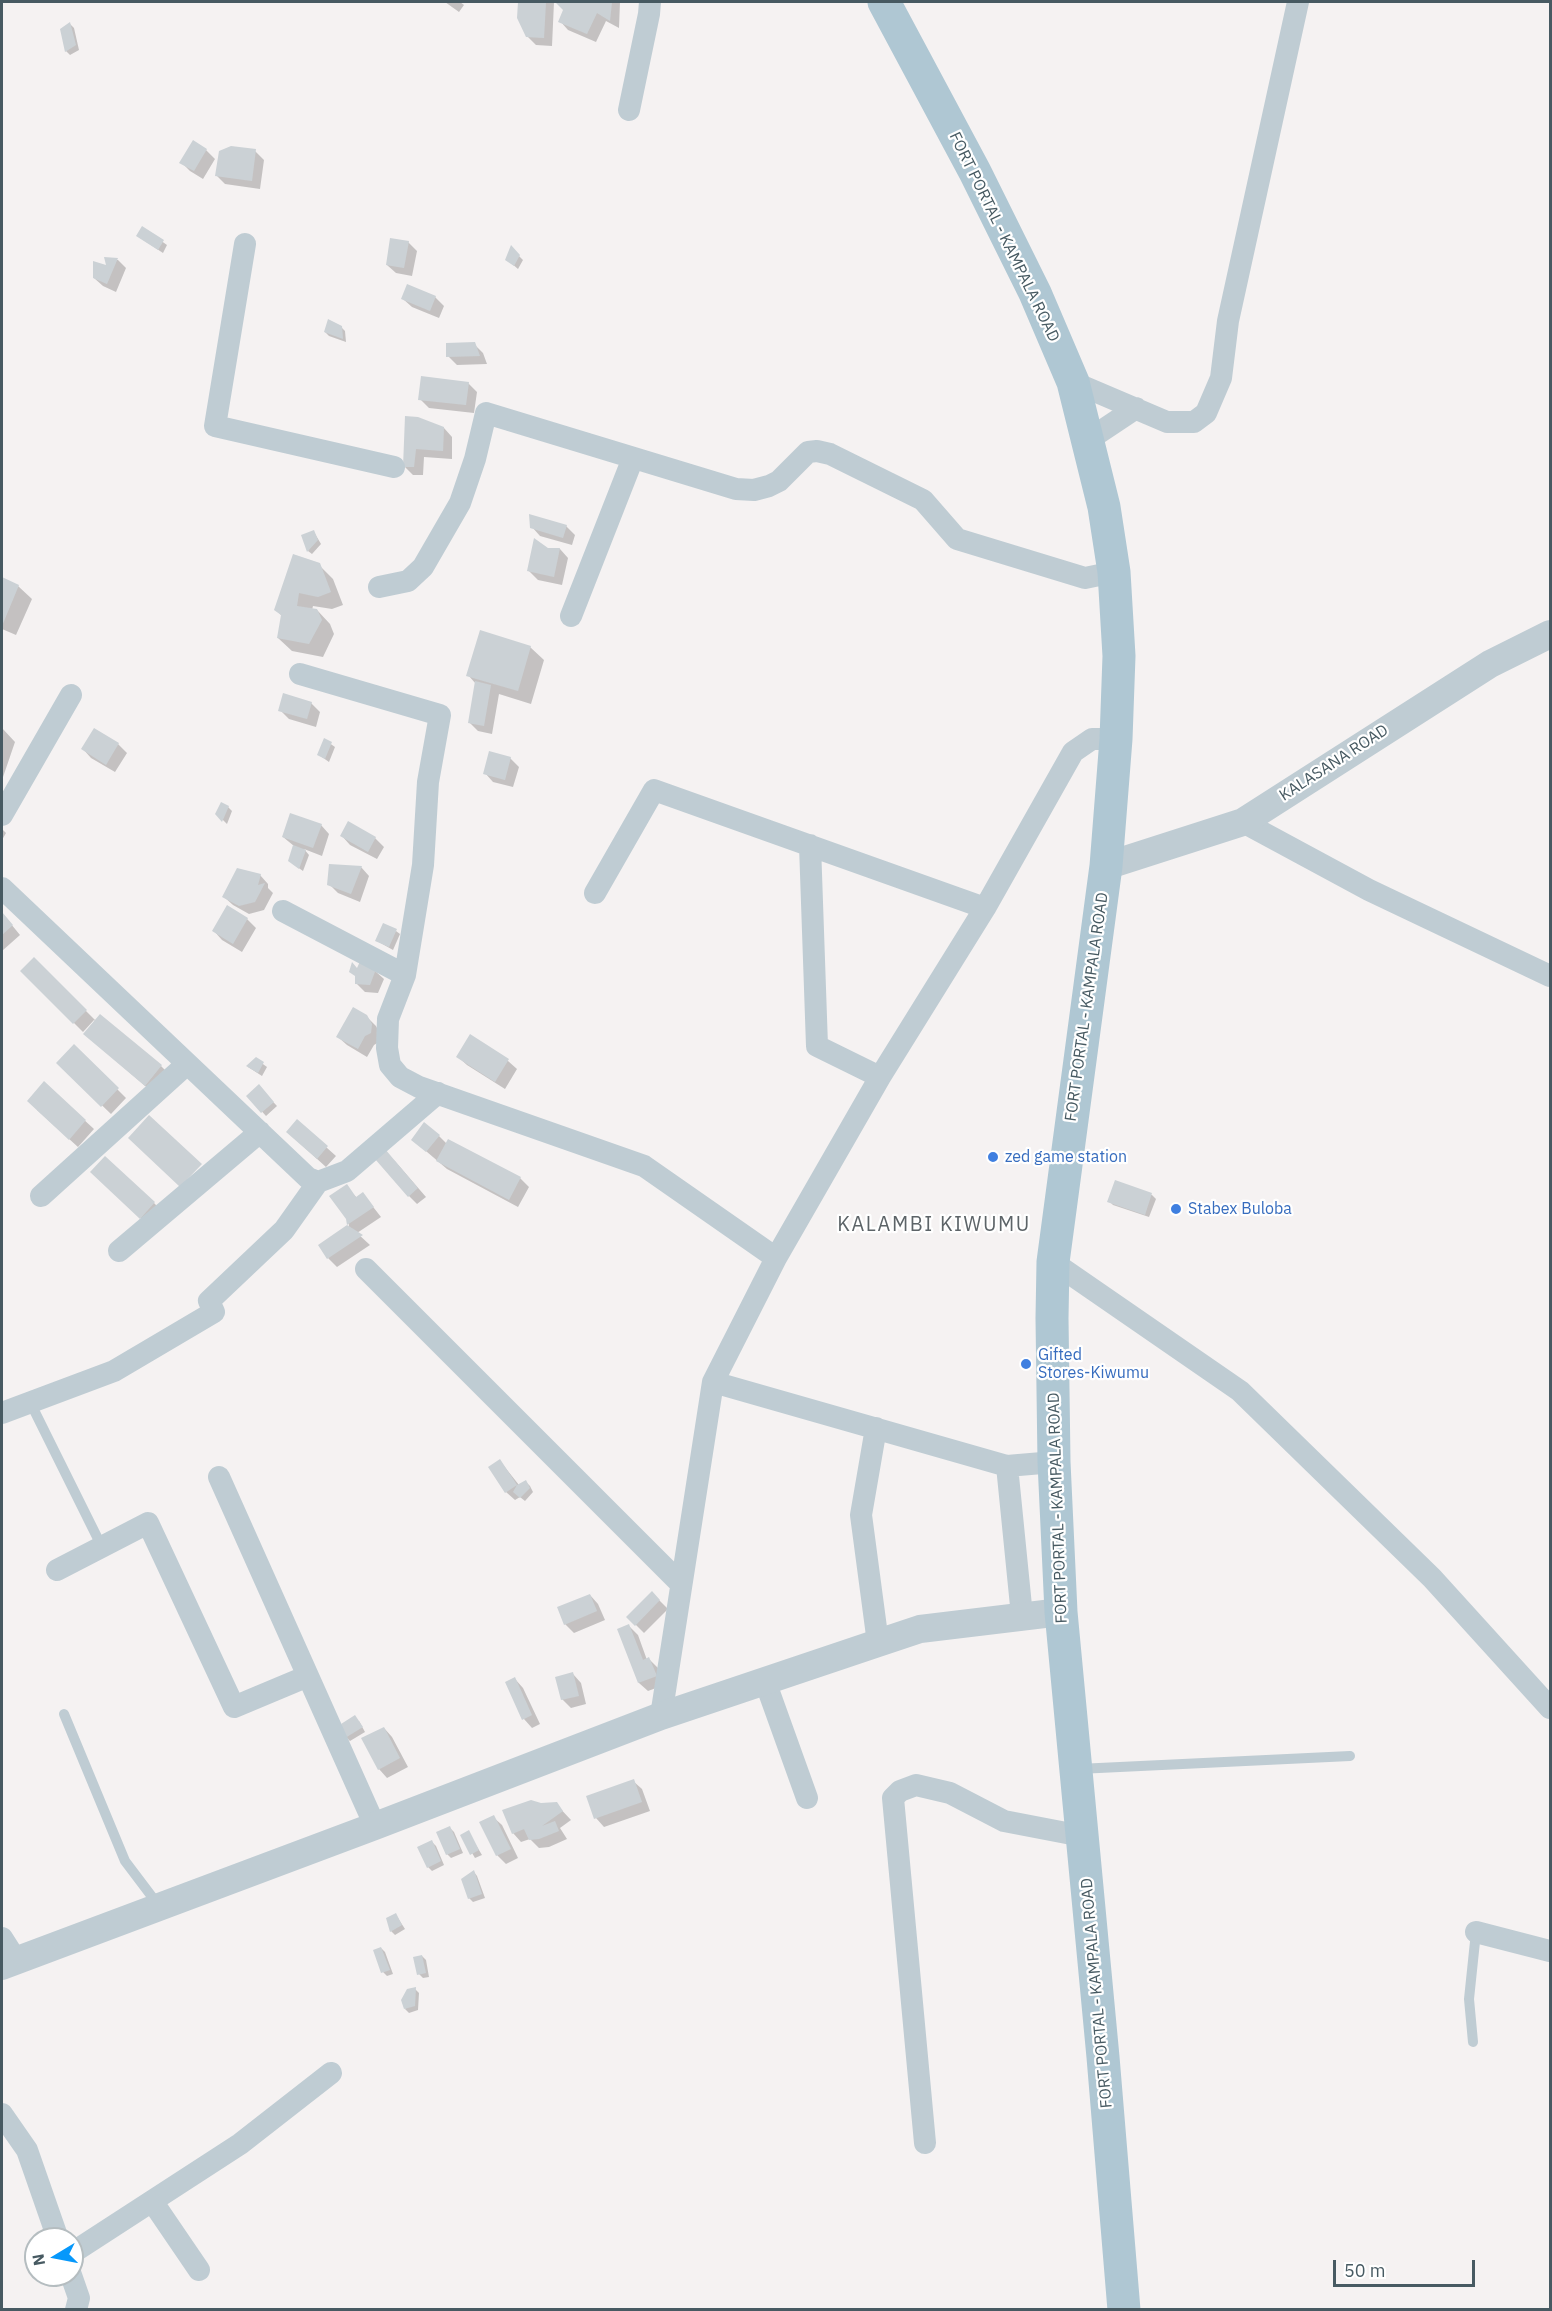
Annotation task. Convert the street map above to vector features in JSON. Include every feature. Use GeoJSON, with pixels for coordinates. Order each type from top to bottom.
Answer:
{"type":"FeatureCollection","features":[{"type":"Feature","properties":{"kind":"main road","name":"FORT PORTAL - KAMPALA ROAD"},"geometry":{"type":"LineString","coordinates":[[884,2],[975,172],[1025,273],[1072,382],[1104,507],[1114,572],[1119,656],[1116,739],[1106,866],[1053,1262],[1054,1462],[1061,1612],[1124,2310]]}},
{"type":"Feature","properties":{"kind":"street"},"geometry":{"type":"LineString","coordinates":[[629,110],[650,2]]}},
{"type":"Feature","properties":{"kind":"street"},"geometry":{"type":"LineString","coordinates":[[1072,382],[1167,422],[1194,422],[1206,413],[1221,378],[1228,321],[1298,2]]}},
{"type":"Feature","properties":{"kind":"street"},"geometry":{"type":"LineString","coordinates":[[245,244],[215,426],[394,467]]}},
{"type":"Feature","properties":{"kind":"street"},"geometry":{"type":"LineString","coordinates":[[1088,440],[1136,408]]}},
{"type":"Feature","properties":{"kind":"street"},"geometry":{"type":"LineString","coordinates":[[379,587],[408,582],[423,567],[460,503],[475,459],[486,413],[736,489],[754,490],[769,486],[779,480],[808,452],[817,451],[830,454],[923,500],[957,539],[1084,578],[1114,572]]}},
{"type":"Feature","properties":{"kind":"street"},"geometry":{"type":"LineString","coordinates":[[571,616],[633,458]]}},
{"type":"Feature","properties":{"kind":"street","name":"KALASANA ROAD"},"geometry":{"type":"LineString","coordinates":[[1106,866],[1243,822],[1490,664],[1551,634]]}},
{"type":"Feature","properties":{"kind":"street"},"geometry":{"type":"LineString","coordinates":[[300,674],[440,715],[428,782],[423,865],[405,975],[388,1019],[387,1048],[390,1065],[399,1077],[419,1087],[644,1166],[776,1258]]}},
{"type":"Feature","properties":{"kind":"street"},"geometry":{"type":"LineString","coordinates":[[2,815],[72,695]]}},
{"type":"Feature","properties":{"kind":"street"},"geometry":{"type":"LineString","coordinates":[[661,1716],[713,1382],[776,1258],[880,1077],[985,908],[1073,752],[1092,739],[1116,739]]}},
{"type":"Feature","properties":{"kind":"street"},"geometry":{"type":"LineString","coordinates":[[595,893],[654,790],[985,908]]}},
{"type":"Feature","properties":{"kind":"street"},"geometry":{"type":"LineString","coordinates":[[1243,822],[1369,890],[1551,976]]}},
{"type":"Feature","properties":{"kind":"street"},"geometry":{"type":"LineString","coordinates":[[810,845],[817,1046],[880,1077]]}},
{"type":"Feature","properties":{"kind":"street"},"geometry":{"type":"LineString","coordinates":[[2,888],[308,1178],[318,1182]]}},
{"type":"Feature","properties":{"kind":"street"},"geometry":{"type":"LineString","coordinates":[[283,911],[405,975]]}},
{"type":"Feature","properties":{"kind":"street"},"geometry":{"type":"LineString","coordinates":[[40,1196],[187,1064]]}},
{"type":"Feature","properties":{"kind":"street"},"geometry":{"type":"LineString","coordinates":[[2,1413],[114,1371],[214,1312],[209,1301],[284,1230],[318,1182],[347,1171],[438,1093]]}},
{"type":"Feature","properties":{"kind":"street"},"geometry":{"type":"LineString","coordinates":[[119,1251],[260,1132]]}},
{"type":"Feature","properties":{"kind":"street"},"geometry":{"type":"LineString","coordinates":[[1053,1262],[1240,1391],[1432,1578],[1551,1708]]}},
{"type":"Feature","properties":{"kind":"street"},"geometry":{"type":"LineString","coordinates":[[366,1269],[681,1584]]}},
{"type":"Feature","properties":{"kind":"street"},"geometry":{"type":"LineString","coordinates":[[713,1382],[1007,1466],[1054,1462]]}},
{"type":"Feature","properties":{"kind":"street"},"geometry":{"type":"LineString","coordinates":[[876,1428],[861,1515],[878,1643]]}},
{"type":"Feature","properties":{"kind":"street"},"geometry":{"type":"LineString","coordinates":[[1007,1466],[1022,1616]]}},
{"type":"Feature","properties":{"kind":"street"},"geometry":{"type":"LineString","coordinates":[[219,1477],[375,1826]]}},
{"type":"Feature","properties":{"kind":"street"},"geometry":{"type":"LineString","coordinates":[[57,1570],[148,1522],[234,1707],[308,1676]]}},
{"type":"Feature","properties":{"kind":"street"},"geometry":{"type":"LineString","coordinates":[[6,1955],[159,1907],[661,1716],[920,1629],[1061,1612]]}},
{"type":"Feature","properties":{"kind":"street"},"geometry":{"type":"LineString","coordinates":[[765,1681],[807,1798]]}},
{"type":"Feature","properties":{"kind":"street"},"geometry":{"type":"LineString","coordinates":[[925,2143],[893,1798],[900,1791],[916,1785],[950,1793],[1004,1821],[1082,1836]]}},
{"type":"Feature","properties":{"kind":"street"},"geometry":{"type":"LineString","coordinates":[[1476,1932],[1551,1951]]}},
{"type":"Feature","properties":{"kind":"street"},"geometry":{"type":"LineString","coordinates":[[84,2245],[240,2144],[331,2073]]}},
{"type":"Feature","properties":{"kind":"street"},"geometry":{"type":"LineString","coordinates":[[2,2114],[27,2150],[54,2227]]}},
{"type":"Feature","properties":{"kind":"street"},"geometry":{"type":"LineString","coordinates":[[152,2201],[199,2270]]}},
{"type":"Feature","properties":{"kind":"street"},"geometry":{"type":"LineString","coordinates":[[75,2287],[79,2298],[76,2310]]}},
{"type":"Feature","properties":{"kind":"lane"},"geometry":{"type":"LineString","coordinates":[[30,1402],[102,1547]]}},
{"type":"Feature","properties":{"kind":"lane"},"geometry":{"type":"LineString","coordinates":[[64,1714],[125,1861],[159,1907]]}},
{"type":"Feature","properties":{"kind":"lane"},"geometry":{"type":"LineString","coordinates":[[1076,1769],[1350,1756]]}},
{"type":"Feature","properties":{"kind":"lane"},"geometry":{"type":"LineString","coordinates":[[1473,2042],[1469,1999],[1476,1932]]}},
{"type":"Feature","properties":{"kind":"building"},"geometry":{"type":"Polygon","coordinates":[[[518,2],[546,2],[544,38],[526,37],[517,18],[518,2]]]}},
{"type":"Feature","properties":{"kind":"building"},"geometry":{"type":"Polygon","coordinates":[[[555,2],[612,2],[610,21],[597,13],[587,34],[558,22],[563,10],[555,2]]]}},
{"type":"Feature","properties":{"kind":"building"},"geometry":{"type":"Polygon","coordinates":[[[70,22],[76,45],[65,52],[60,29],[70,22]]]}},
{"type":"Feature","properties":{"kind":"building"},"geometry":{"type":"Polygon","coordinates":[[[193,140],[207,149],[194,171],[179,163],[193,140]]]}},
{"type":"Feature","properties":{"kind":"building"},"geometry":{"type":"Polygon","coordinates":[[[231,146],[256,149],[252,181],[215,176],[219,151],[231,146]]]}},
{"type":"Feature","properties":{"kind":"building"},"geometry":{"type":"Polygon","coordinates":[[[142,226],[164,240],[158,250],[136,236],[142,226]]]}},
{"type":"Feature","properties":{"kind":"building"},"geometry":{"type":"Polygon","coordinates":[[[390,238],[409,241],[404,268],[386,265],[390,238]]]}},
{"type":"Feature","properties":{"kind":"building"},"geometry":{"type":"Polygon","coordinates":[[[511,245],[520,255],[514,266],[505,260],[511,245]]]}},
{"type":"Feature","properties":{"kind":"building"},"geometry":{"type":"Polygon","coordinates":[[[104,257],[118,258],[107,284],[93,278],[93,261],[106,265],[104,257]]]}},
{"type":"Feature","properties":{"kind":"building"},"geometry":{"type":"Polygon","coordinates":[[[407,284],[436,296],[430,311],[401,299],[407,284]]]}},
{"type":"Feature","properties":{"kind":"building"},"geometry":{"type":"Polygon","coordinates":[[[328,319],[342,326],[343,339],[324,332],[328,319]]]}},
{"type":"Feature","properties":{"kind":"building"},"geometry":{"type":"Polygon","coordinates":[[[475,342],[480,356],[446,357],[446,343],[475,342]]]}},
{"type":"Feature","properties":{"kind":"building"},"geometry":{"type":"Polygon","coordinates":[[[421,376],[469,382],[466,405],[418,400],[421,376]]]}},
{"type":"Feature","properties":{"kind":"building"},"geometry":{"type":"Polygon","coordinates":[[[405,416],[418,417],[444,427],[443,451],[416,449],[414,467],[403,467],[405,416]]]}},
{"type":"Feature","properties":{"kind":"building"},"geometry":{"type":"Polygon","coordinates":[[[529,514],[567,525],[563,538],[530,528],[529,514]]]}},
{"type":"Feature","properties":{"kind":"building"},"geometry":{"type":"Polygon","coordinates":[[[314,530],[318,540],[307,552],[301,535],[314,530]]]}},
{"type":"Feature","properties":{"kind":"building"},"geometry":{"type":"Polygon","coordinates":[[[534,538],[548,548],[560,548],[554,577],[527,571],[534,538]]]}},
{"type":"Feature","properties":{"kind":"building"},"geometry":{"type":"Polygon","coordinates":[[[293,554],[320,563],[331,592],[318,597],[299,593],[297,606],[317,609],[322,620],[309,644],[277,638],[281,615],[274,610],[293,554]]]}},
{"type":"Feature","properties":{"kind":"building"},"geometry":{"type":"Polygon","coordinates":[[[2,577],[19,585],[2,626],[2,577]]]}},
{"type":"Feature","properties":{"kind":"building"},"geometry":{"type":"Polygon","coordinates":[[[480,630],[531,646],[518,691],[466,676],[480,630]]]}},
{"type":"Feature","properties":{"kind":"building"},"geometry":{"type":"Polygon","coordinates":[[[475,681],[491,685],[484,726],[468,723],[475,681]]]}},
{"type":"Feature","properties":{"kind":"building"},"geometry":{"type":"Polygon","coordinates":[[[283,693],[312,702],[307,719],[278,711],[283,693]]]}},
{"type":"Feature","properties":{"kind":"building"},"geometry":{"type":"Polygon","coordinates":[[[94,728],[119,743],[106,765],[81,749],[94,728]]]}},
{"type":"Feature","properties":{"kind":"building"},"geometry":{"type":"Polygon","coordinates":[[[324,738],[332,742],[325,759],[317,755],[324,738]]]}},
{"type":"Feature","properties":{"kind":"building"},"geometry":{"type":"Polygon","coordinates":[[[489,751],[511,757],[505,780],[483,774],[489,751]]]}},
{"type":"Feature","properties":{"kind":"building"},"geometry":{"type":"Polygon","coordinates":[[[221,802],[229,806],[222,822],[215,814],[221,802]]]}},
{"type":"Feature","properties":{"kind":"building"},"geometry":{"type":"Polygon","coordinates":[[[290,813],[322,824],[313,848],[282,837],[290,813]]]}},
{"type":"Feature","properties":{"kind":"building"},"geometry":{"type":"Polygon","coordinates":[[[348,821],[376,837],[368,852],[340,836],[348,821]]]}},
{"type":"Feature","properties":{"kind":"building"},"geometry":{"type":"Polygon","coordinates":[[[293,845],[306,850],[299,869],[288,861],[293,845]]]}},
{"type":"Feature","properties":{"kind":"building"},"geometry":{"type":"Polygon","coordinates":[[[329,864],[362,866],[351,894],[327,885],[329,864]]]}},
{"type":"Feature","properties":{"kind":"building"},"geometry":{"type":"Polygon","coordinates":[[[237,868],[261,874],[258,885],[265,883],[255,902],[239,906],[222,897],[237,868]]]}},
{"type":"Feature","properties":{"kind":"building"},"geometry":{"type":"Polygon","coordinates":[[[227,905],[248,918],[233,944],[212,931],[227,905]]]}},
{"type":"Feature","properties":{"kind":"building"},"geometry":{"type":"Polygon","coordinates":[[[2,912],[13,925],[2,935],[2,912]]]}},
{"type":"Feature","properties":{"kind":"building"},"geometry":{"type":"Polygon","coordinates":[[[383,923],[397,929],[389,947],[375,941],[383,923]]]}},
{"type":"Feature","properties":{"kind":"building"},"geometry":{"type":"Polygon","coordinates":[[[34,957],[87,1010],[73,1024],[20,971],[34,957]]]}},
{"type":"Feature","properties":{"kind":"building"},"geometry":{"type":"Polygon","coordinates":[[[362,957],[376,969],[370,985],[355,984],[355,976],[349,972],[352,962],[357,968],[362,957]]]}},
{"type":"Feature","properties":{"kind":"building"},"geometry":{"type":"Polygon","coordinates":[[[353,1007],[367,1015],[372,1024],[371,1033],[365,1036],[358,1049],[336,1037],[353,1007]]]}},
{"type":"Feature","properties":{"kind":"building"},"geometry":{"type":"Polygon","coordinates":[[[100,1014],[162,1065],[145,1086],[83,1034],[100,1014]]]}},
{"type":"Feature","properties":{"kind":"building"},"geometry":{"type":"Polygon","coordinates":[[[470,1034],[509,1059],[495,1082],[456,1057],[470,1034]]]}},
{"type":"Feature","properties":{"kind":"building"},"geometry":{"type":"Polygon","coordinates":[[[74,1044],[119,1088],[101,1107],[56,1063],[74,1044]]]}},
{"type":"Feature","properties":{"kind":"building"},"geometry":{"type":"Polygon","coordinates":[[[256,1057],[264,1062],[258,1073],[246,1066],[256,1057]]]}},
{"type":"Feature","properties":{"kind":"building"},"geometry":{"type":"Polygon","coordinates":[[[44,1081],[86,1120],[69,1140],[27,1101],[44,1081]]]}},
{"type":"Feature","properties":{"kind":"building"},"geometry":{"type":"Polygon","coordinates":[[[259,1084],[274,1102],[261,1113],[246,1096],[259,1084]]]}},
{"type":"Feature","properties":{"kind":"building"},"geometry":{"type":"Polygon","coordinates":[[[149,1115],[202,1164],[180,1187],[128,1138],[149,1115]]]}},
{"type":"Feature","properties":{"kind":"building"},"geometry":{"type":"Polygon","coordinates":[[[297,1119],[328,1146],[317,1159],[286,1132],[297,1119]]]}},
{"type":"Feature","properties":{"kind":"building"},"geometry":{"type":"Polygon","coordinates":[[[424,1122],[440,1135],[426,1152],[411,1140],[424,1122]]]}},
{"type":"Feature","properties":{"kind":"building"},"geometry":{"type":"Polygon","coordinates":[[[448,1139],[521,1177],[509,1200],[436,1161],[448,1139]]]}},
{"type":"Feature","properties":{"kind":"building"},"geometry":{"type":"Polygon","coordinates":[[[385,1149],[418,1188],[408,1197],[375,1159],[385,1149]]]}},
{"type":"Feature","properties":{"kind":"building"},"geometry":{"type":"Polygon","coordinates":[[[105,1156],[155,1202],[140,1219],[90,1172],[105,1156]]]}},
{"type":"Feature","properties":{"kind":"building"},"geometry":{"type":"Polygon","coordinates":[[[1115,1180],[1152,1193],[1145,1215],[1107,1202],[1115,1180]]]}},
{"type":"Feature","properties":{"kind":"building"},"geometry":{"type":"Polygon","coordinates":[[[347,1184],[356,1197],[363,1192],[374,1207],[347,1225],[346,1219],[329,1196],[347,1184]]]}},
{"type":"Feature","properties":{"kind":"building"},"geometry":{"type":"Polygon","coordinates":[[[347,1225],[363,1235],[327,1259],[318,1245],[347,1225]]]}},
{"type":"Feature","properties":{"kind":"building"},"geometry":{"type":"Polygon","coordinates":[[[500,1459],[517,1485],[505,1493],[488,1467],[500,1459]]]}},
{"type":"Feature","properties":{"kind":"building"},"geometry":{"type":"Polygon","coordinates":[[[526,1480],[530,1488],[520,1498],[513,1492],[517,1485],[526,1480]]]}},
{"type":"Feature","properties":{"kind":"building"},"geometry":{"type":"Polygon","coordinates":[[[652,1591],[660,1600],[635,1626],[626,1617],[652,1591]]]}},
{"type":"Feature","properties":{"kind":"building"},"geometry":{"type":"Polygon","coordinates":[[[590,1594],[597,1611],[564,1625],[557,1607],[590,1594]]]}},
{"type":"Feature","properties":{"kind":"building"},"geometry":{"type":"Polygon","coordinates":[[[629,1624],[643,1660],[649,1657],[657,1676],[638,1683],[617,1629],[629,1624]]]}},
{"type":"Feature","properties":{"kind":"building"},"geometry":{"type":"Polygon","coordinates":[[[573,1672],[579,1696],[561,1700],[555,1677],[573,1672]]]}},
{"type":"Feature","properties":{"kind":"building"},"geometry":{"type":"Polygon","coordinates":[[[515,1677],[532,1715],[522,1720],[505,1682],[515,1677]]]}},
{"type":"Feature","properties":{"kind":"building"},"geometry":{"type":"Polygon","coordinates":[[[355,1715],[363,1727],[345,1738],[341,1724],[355,1715]]]}},
{"type":"Feature","properties":{"kind":"building"},"geometry":{"type":"Polygon","coordinates":[[[384,1727],[400,1758],[378,1770],[361,1738],[384,1727]]]}},
{"type":"Feature","properties":{"kind":"building"},"geometry":{"type":"Polygon","coordinates":[[[634,1779],[642,1802],[594,1819],[586,1796],[634,1779]]]}},
{"type":"Feature","properties":{"kind":"building"},"geometry":{"type":"Polygon","coordinates":[[[531,1800],[541,1803],[557,1802],[563,1811],[542,1826],[555,1821],[559,1831],[539,1839],[529,1840],[524,1829],[512,1834],[502,1810],[531,1800]]]}},
{"type":"Feature","properties":{"kind":"building"},"geometry":{"type":"Polygon","coordinates":[[[494,1815],[511,1849],[496,1856],[479,1822],[494,1815]]]}},
{"type":"Feature","properties":{"kind":"building"},"geometry":{"type":"Polygon","coordinates":[[[450,1826],[460,1849],[446,1855],[436,1832],[450,1826]]]}},
{"type":"Feature","properties":{"kind":"building"},"geometry":{"type":"Polygon","coordinates":[[[469,1830],[479,1850],[470,1855],[460,1835],[469,1830]]]}},
{"type":"Feature","properties":{"kind":"building"},"geometry":{"type":"Polygon","coordinates":[[[432,1840],[441,1861],[427,1868],[417,1847],[432,1840]]]}},
{"type":"Feature","properties":{"kind":"building"},"geometry":{"type":"Polygon","coordinates":[[[474,1870],[482,1894],[468,1899],[461,1879],[474,1870]]]}},
{"type":"Feature","properties":{"kind":"building"},"geometry":{"type":"Polygon","coordinates":[[[396,1913],[402,1925],[390,1932],[386,1918],[396,1913]]]}},
{"type":"Feature","properties":{"kind":"building"},"geometry":{"type":"Polygon","coordinates":[[[381,1947],[390,1970],[381,1973],[373,1950],[381,1947]]]}},
{"type":"Feature","properties":{"kind":"building"},"geometry":{"type":"Polygon","coordinates":[[[422,1955],[426,1973],[417,1975],[413,1957],[422,1955]]]}},
{"type":"Feature","properties":{"kind":"building"},"geometry":{"type":"Polygon","coordinates":[[[416,1987],[415,2006],[404,2009],[401,2000],[407,1989],[416,1987]]]}},
{"type":"Feature","properties":{"kind":"place","name":"zed game station"},"geometry":{"type":"Point","coordinates":[993,1157]}},
{"type":"Feature","properties":{"kind":"place","name":"Stabex Buloba"},"geometry":{"type":"Point","coordinates":[1176,1209]}},
{"type":"Feature","properties":{"kind":"place","name":"Gifted Stores-Kiwumu"},"geometry":{"type":"Point","coordinates":[1026,1364]}},
{"type":"Feature","properties":{"kind":"district","name":"KALAMBI KIWUMU"},"geometry":{"type":"Point","coordinates":[934,1225]}}]}
